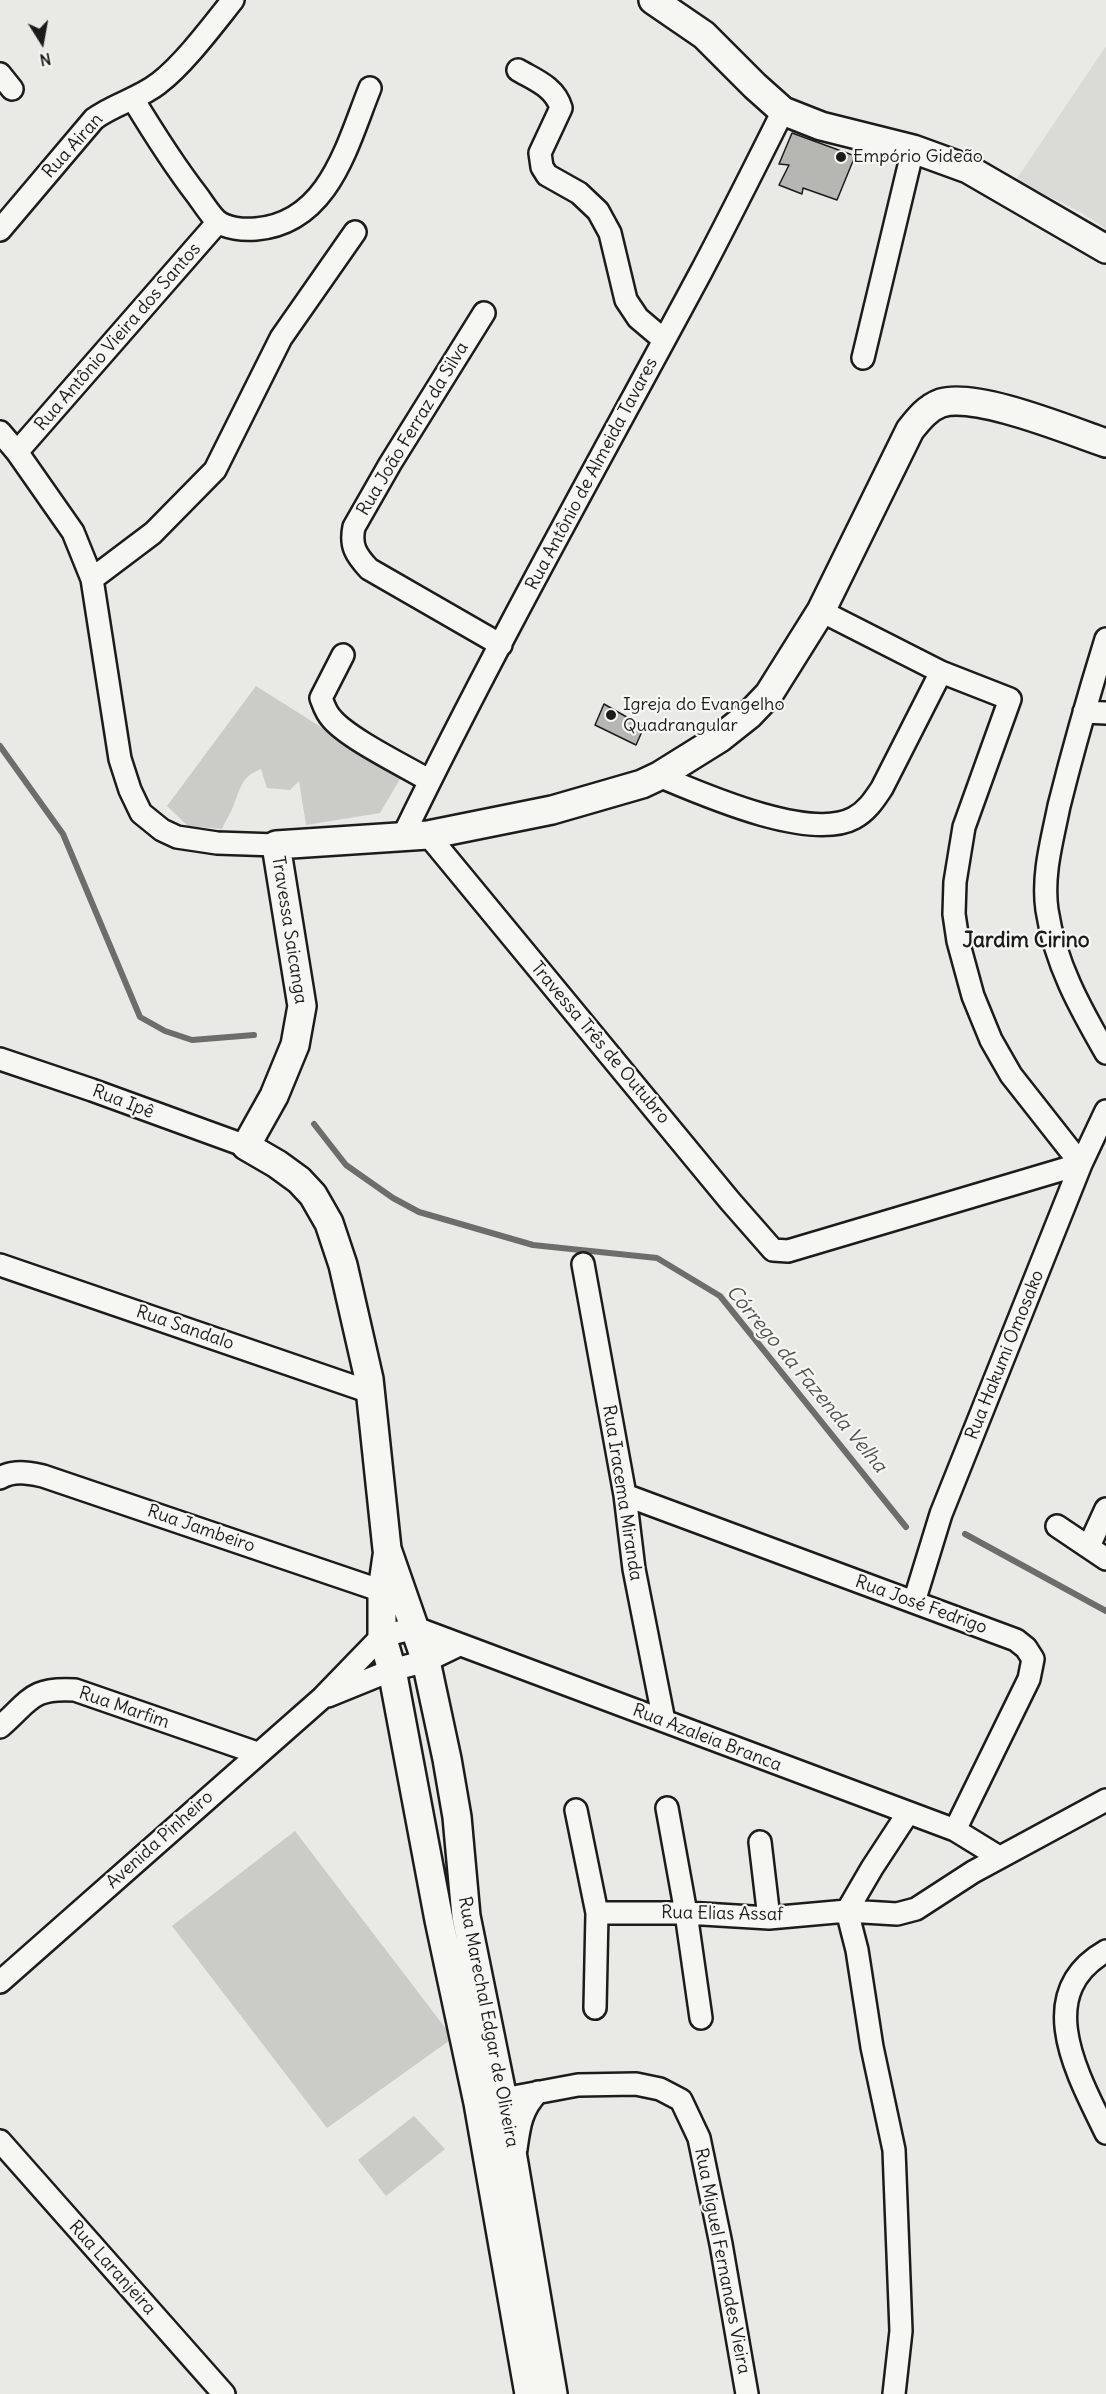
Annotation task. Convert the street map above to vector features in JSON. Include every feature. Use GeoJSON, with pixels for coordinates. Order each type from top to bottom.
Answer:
{"type":"FeatureCollection","features":[{"type":"Feature","properties":{"kind":"main road"},"geometry":{"type":"LineString","coordinates":[[653,0],[704,35],[754,86],[783,111],[821,126],[913,149],[968,169],[1106,249]]}},
{"type":"Feature","properties":{"kind":"main road"},"geometry":{"type":"LineString","coordinates":[[276,845],[415,837],[552,810],[642,784],[720,738],[749,715],[769,693],[822,611],[909,430],[924,413],[939,404],[959,400],[987,404],[1106,443]]}},
{"type":"Feature","properties":{"kind":"main road","name":"Travessa Saicanga"},"geometry":{"type":"LineString","coordinates":[[246,1146],[274,1096],[296,1046],[302,1006],[276,845]]}},
{"type":"Feature","properties":{"kind":"main road","name":"Rua Marechal Edgar de Oliveira"},"geometry":{"type":"LineString","coordinates":[[246,1146],[299,1180],[313,1195],[329,1222],[343,1265],[365,1359],[392,1590],[382,1636],[392,1670],[438,1920],[478,2103],[529,2394]]}},
{"type":"Feature","properties":{"kind":"main road","name":"Rua Marechal Edgar de Oliveira"},"geometry":{"type":"LineString","coordinates":[[392,1590],[416,1628],[426,1661],[457,1817],[466,1916],[503,2099],[552,2394]]}},
{"type":"Feature","properties":{"kind":"street","name":"Rua Airan"},"geometry":{"type":"LineString","coordinates":[[0,230],[94,119],[106,110],[133,99],[161,82],[233,0]]}},
{"type":"Feature","properties":{"kind":"street"},"geometry":{"type":"LineString","coordinates":[[518,70],[552,90],[559,99],[561,108],[540,153],[542,167],[547,175],[579,193],[598,211],[610,233],[629,305],[638,318],[664,340]]}},
{"type":"Feature","properties":{"kind":"street"},"geometry":{"type":"LineString","coordinates":[[133,99],[165,152],[218,222],[247,229],[271,227],[294,218],[314,202],[332,180],[370,88]]}},
{"type":"Feature","properties":{"kind":"street","name":"Rua Antônio de Almeida Tavares"},"geometry":{"type":"LineString","coordinates":[[415,837],[430,781],[783,111]]}},
{"type":"Feature","properties":{"kind":"street"},"geometry":{"type":"LineString","coordinates":[[863,358],[913,149]]}},
{"type":"Feature","properties":{"kind":"street","name":"Rua Antônio Vieira dos Santos"},"geometry":{"type":"LineString","coordinates":[[17,452],[218,222]]}},
{"type":"Feature","properties":{"kind":"street"},"geometry":{"type":"LineString","coordinates":[[92,579],[153,533],[215,470],[281,338],[355,232]]}},
{"type":"Feature","properties":{"kind":"street","name":"Rua João Ferraz da Silva"},"geometry":{"type":"LineString","coordinates":[[483,313],[390,464],[354,527],[351,539],[358,557],[369,569],[501,645]]}},
{"type":"Feature","properties":{"kind":"street"},"geometry":{"type":"LineString","coordinates":[[0,432],[74,532],[92,579],[120,759],[130,790],[141,813],[162,830],[177,837],[217,843],[276,845]]}},
{"type":"Feature","properties":{"kind":"street"},"geometry":{"type":"LineString","coordinates":[[822,611],[940,672],[1010,699],[964,827],[955,893],[954,914],[958,941],[974,996],[991,1040],[1011,1075],[1081,1164]]}},
{"type":"Feature","properties":{"kind":"street"},"geometry":{"type":"LineString","coordinates":[[1106,639],[1084,712],[1049,852],[1046,880],[1047,910],[1055,946],[1065,975],[1078,1004],[1106,1053]]}},
{"type":"Feature","properties":{"kind":"street"},"geometry":{"type":"LineString","coordinates":[[343,655],[321,698],[326,711],[333,721],[430,781]]}},
{"type":"Feature","properties":{"kind":"street"},"geometry":{"type":"LineString","coordinates":[[659,776],[722,802],[776,818],[812,824],[834,824],[853,819],[871,806],[882,788],[940,672]]}},
{"type":"Feature","properties":{"kind":"street"},"geometry":{"type":"LineString","coordinates":[[1084,712],[1106,714]]}},
{"type":"Feature","properties":{"kind":"street","name":"Travessa Três de Outubro"},"geometry":{"type":"LineString","coordinates":[[415,837],[772,1250],[788,1251],[1081,1164]]}},
{"type":"Feature","properties":{"kind":"street","name":"Rua Ipê"},"geometry":{"type":"LineString","coordinates":[[0,1059],[246,1146]]}},
{"type":"Feature","properties":{"kind":"street","name":"Rua Hakumi Omosako"},"geometry":{"type":"LineString","coordinates":[[914,1602],[941,1514],[1081,1164],[1106,1111]]}},
{"type":"Feature","properties":{"kind":"street","name":"Rua Iracema Miranda"},"geometry":{"type":"LineString","coordinates":[[582,1264],[625,1495],[634,1569],[664,1722]]}},
{"type":"Feature","properties":{"kind":"street","name":"Rua Sandalo"},"geometry":{"type":"LineString","coordinates":[[0,1265],[370,1392]]}},
{"type":"Feature","properties":{"kind":"street","name":"Rua Jambeiro"},"geometry":{"type":"LineString","coordinates":[[0,1478],[8,1473],[24,1472],[43,1476],[392,1590]]}},
{"type":"Feature","properties":{"kind":"street","name":"Rua José Fedrigo"},"geometry":{"type":"LineString","coordinates":[[625,1495],[1016,1640],[1033,1659],[1029,1679],[955,1830]]}},
{"type":"Feature","properties":{"kind":"street"},"geometry":{"type":"LineString","coordinates":[[1089,1546],[1106,1509]]}},
{"type":"Feature","properties":{"kind":"street"},"geometry":{"type":"LineString","coordinates":[[1057,1526],[1106,1559]]}},
{"type":"Feature","properties":{"kind":"street"},"geometry":{"type":"LineString","coordinates":[[382,1636],[416,1628]]}},
{"type":"Feature","properties":{"kind":"street","name":"Rua Azaleia Branca"},"geometry":{"type":"LineString","coordinates":[[416,1628],[955,1830],[999,1857]]}},
{"type":"Feature","properties":{"kind":"street","name":"Avenida Pinheiro"},"geometry":{"type":"LineString","coordinates":[[0,1982],[322,1698],[382,1636]]}},
{"type":"Feature","properties":{"kind":"street"},"geometry":{"type":"LineString","coordinates":[[426,1661],[459,1645]]}},
{"type":"Feature","properties":{"kind":"street","name":"Avenida Pinheiro"},"geometry":{"type":"LineString","coordinates":[[322,1698],[392,1670],[426,1661]]}},
{"type":"Feature","properties":{"kind":"street","name":"Rua Marfim"},"geometry":{"type":"LineString","coordinates":[[0,1727],[36,1694],[52,1689],[75,1690],[257,1753]]}},
{"type":"Feature","properties":{"kind":"street","name":"Rua Elias Assaf"},"geometry":{"type":"LineString","coordinates":[[597,1913],[686,1913],[769,1918],[847,1911],[897,1914],[907,1912],[916,1909],[999,1857],[1106,1800]]}},
{"type":"Feature","properties":{"kind":"street"},"geometry":{"type":"LineString","coordinates":[[667,1808],[686,1913],[701,2018]]}},
{"type":"Feature","properties":{"kind":"street"},"geometry":{"type":"LineString","coordinates":[[576,1810],[597,1913],[595,2008]]}},
{"type":"Feature","properties":{"kind":"street"},"geometry":{"type":"LineString","coordinates":[[894,2394],[901,2331],[894,2150],[872,2047],[857,1950],[847,1911],[908,1813]]}},
{"type":"Feature","properties":{"kind":"street"},"geometry":{"type":"LineString","coordinates":[[760,1842],[769,1918]]}},
{"type":"Feature","properties":{"kind":"street"},"geometry":{"type":"LineString","coordinates":[[1106,1951],[1085,1965],[1070,1986],[1065,2011],[1067,2039],[1076,2072],[1106,2133]]}},
{"type":"Feature","properties":{"kind":"street","name":"Rua Miguel Fernandes Vieira"},"geometry":{"type":"LineString","coordinates":[[503,2099],[578,2085],[636,2084],[660,2089],[681,2100],[699,2138],[721,2244],[747,2394]]}},
{"type":"Feature","properties":{"kind":"street"},"geometry":{"type":"LineString","coordinates":[[514,2161],[520,2119],[528,2103],[538,2092]]}},
{"type":"Feature","properties":{"kind":"street","name":"Rua Laranjeira"},"geometry":{"type":"LineString","coordinates":[[0,2141],[224,2394]]}},
{"type":"Feature","properties":{"kind":"shaded area"},"geometry":{"type":"Polygon","coordinates":[[[1106,46],[1106,229],[1082,213],[1016,180],[1106,46]]]}},
{"type":"Feature","properties":{"kind":"shaded area"},"geometry":{"type":"Polygon","coordinates":[[[256,686],[362,753],[403,774],[380,813],[306,825],[299,781],[290,790],[267,788],[261,769],[254,772],[242,784],[222,829],[188,826],[167,806],[256,686]]]}},
{"type":"Feature","properties":{"kind":"shaded area"},"geometry":{"type":"Polygon","coordinates":[[[295,1831],[453,2038],[327,2128],[172,1926],[295,1831]]]}},
{"type":"Feature","properties":{"kind":"shaded area"},"geometry":{"type":"Polygon","coordinates":[[[414,2116],[445,2149],[386,2196],[358,2160],[414,2116]]]}},
{"type":"Feature","properties":{"kind":"building"},"geometry":{"type":"Polygon","coordinates":[[[792,133],[855,156],[837,200],[803,188],[802,194],[779,185],[789,165],[779,164],[792,133]]]}},
{"type":"Feature","properties":{"kind":"building","name":"Igreja do Evangelho Quadrangular"},"geometry":{"type":"Polygon","coordinates":[[[604,704],[644,727],[636,745],[595,725],[604,704]]]}},
{"type":"Feature","properties":{"kind":"waterway","name":"Córrego da Fazenda Velha"},"geometry":{"type":"LineString","coordinates":[[0,746],[63,834],[140,1017],[165,1031],[192,1040],[254,1035]]}},
{"type":"Feature","properties":{"kind":"waterway","name":"Córrego da Fazenda Velha"},"geometry":{"type":"LineString","coordinates":[[314,1124],[346,1165],[393,1198],[419,1212],[533,1245],[657,1258],[720,1296],[906,1527]]}},
{"type":"Feature","properties":{"kind":"waterway","name":"Córrego da Fazenda Velha"},"geometry":{"type":"LineString","coordinates":[[965,1534],[1106,1611]]}},
{"type":"Feature","properties":{"kind":"place","name":"Empório Gideão"},"geometry":{"type":"Point","coordinates":[841,157]}},
{"type":"Feature","properties":{"kind":"place","name":"Igreja do Evangelho Quadrangular"},"geometry":{"type":"Point","coordinates":[611,715]}},
{"type":"Feature","properties":{"kind":"district","name":"Jardim Cirino"},"geometry":{"type":"Point","coordinates":[1026,941]}}]}
